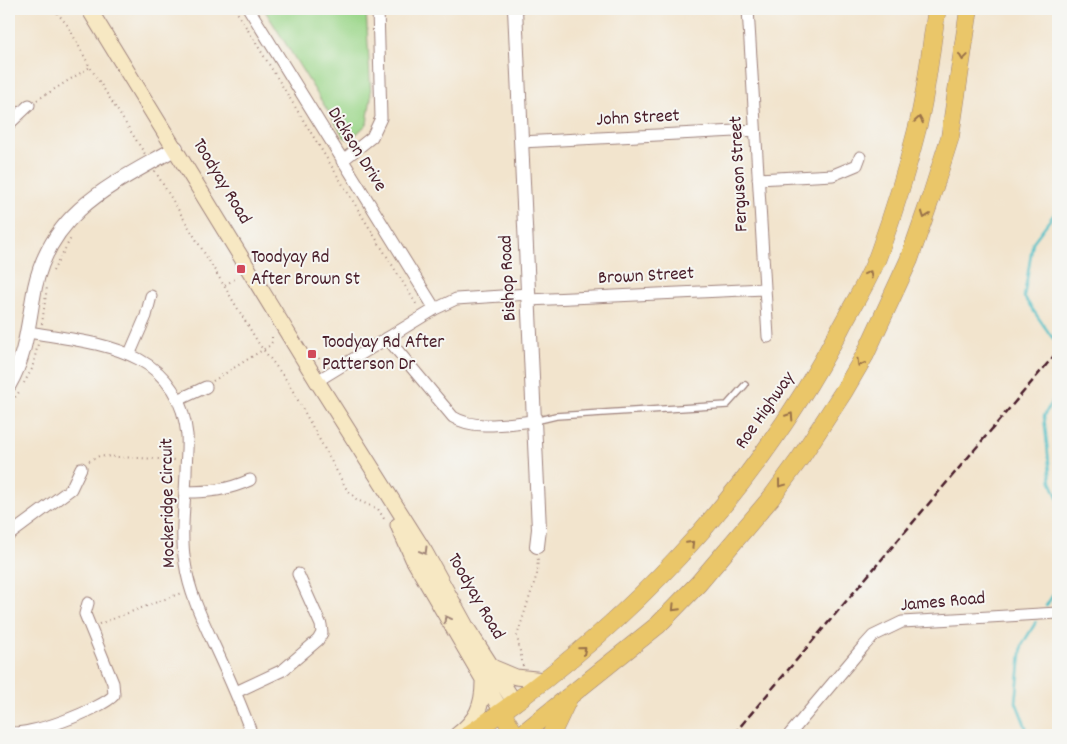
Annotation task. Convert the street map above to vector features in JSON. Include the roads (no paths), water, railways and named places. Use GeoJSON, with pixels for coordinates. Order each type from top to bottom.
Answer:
{"type":"FeatureCollection","features":[{"type":"Feature","properties":{"kind":"main road","name":"Toodyay Road"},"geometry":{"type":"LineString","coordinates":[[89,9],[176,148],[378,481],[425,552],[491,666],[509,708],[526,734]]}},
{"type":"Feature","properties":{"kind":"main road","name":"Roe Highway"},"geometry":{"type":"LineString","coordinates":[[468,735],[509,708],[545,680],[632,606],[698,536],[729,499],[786,422],[813,380],[878,255],[917,132],[937,9]]}},
{"type":"Feature","properties":{"kind":"main road"},"geometry":{"type":"LineString","coordinates":[[526,734],[658,625],[724,556],[801,458],[844,391],[865,355],[909,260],[932,197],[950,137],[969,9]]}},
{"type":"Feature","properties":{"kind":"main road","name":"Toodyay Road"},"geometry":{"type":"LineString","coordinates":[[378,481],[413,558],[483,682],[509,708]]}},
{"type":"Feature","properties":{"kind":"main road"},"geometry":{"type":"LineString","coordinates":[[491,666],[523,678],[545,680]]}},
{"type":"Feature","properties":{"kind":"main road"},"geometry":{"type":"LineString","coordinates":[[457,735],[469,725],[481,708],[483,682]]}},
{"type":"Feature","properties":{"kind":"main road"},"geometry":{"type":"LineString","coordinates":[[551,735],[568,698]]}},
{"type":"Feature","properties":{"kind":"street","name":"Dickson Drive"},"geometry":{"type":"LineString","coordinates":[[249,9],[435,309]]}},
{"type":"Feature","properties":{"kind":"street"},"geometry":{"type":"LineString","coordinates":[[342,161],[372,137],[381,118],[378,9]]}},
{"type":"Feature","properties":{"kind":"street","name":"Bishop Road"},"geometry":{"type":"LineString","coordinates":[[515,9],[539,529],[537,546]]}},
{"type":"Feature","properties":{"kind":"street","name":"Ferguson Street"},"geometry":{"type":"LineString","coordinates":[[748,9],[768,337]]}},
{"type":"Feature","properties":{"kind":"street"},"geometry":{"type":"LineString","coordinates":[[9,124],[29,105]]}},
{"type":"Feature","properties":{"kind":"street","name":"John Street"},"geometry":{"type":"LineString","coordinates":[[521,142],[756,130]]}},
{"type":"Feature","properties":{"kind":"street"},"geometry":{"type":"LineString","coordinates":[[9,385],[18,370],[35,329],[40,267],[60,229],[90,199],[153,168],[176,148]]}},
{"type":"Feature","properties":{"kind":"street"},"geometry":{"type":"LineString","coordinates":[[758,179],[833,175],[857,165],[860,157]]}},
{"type":"Feature","properties":{"kind":"street","name":"Brown Street"},"geometry":{"type":"LineString","coordinates":[[317,381],[435,309],[456,299],[467,297],[529,297],[764,289]]}},
{"type":"Feature","properties":{"kind":"street"},"geometry":{"type":"LineString","coordinates":[[130,353],[146,316],[151,296]]}},
{"type":"Feature","properties":{"kind":"street","name":"Mockeridge Circuit"},"geometry":{"type":"LineString","coordinates":[[35,329],[105,345],[130,353],[155,370],[178,400],[187,436],[184,549],[187,577],[200,615],[236,692],[252,735]]}},
{"type":"Feature","properties":{"kind":"street"},"geometry":{"type":"LineString","coordinates":[[387,338],[453,417],[461,422],[478,424],[534,421]]}},
{"type":"Feature","properties":{"kind":"street"},"geometry":{"type":"LineString","coordinates":[[178,400],[206,387]]}},
{"type":"Feature","properties":{"kind":"street"},"geometry":{"type":"LineString","coordinates":[[9,535],[71,490],[81,468]]}},
{"type":"Feature","properties":{"kind":"street"},"geometry":{"type":"LineString","coordinates":[[185,492],[215,492],[232,488],[250,480]]}},
{"type":"Feature","properties":{"kind":"street"},"geometry":{"type":"LineString","coordinates":[[236,692],[283,670],[318,640],[322,633],[321,625],[298,574]]}},
{"type":"Feature","properties":{"kind":"street"},"geometry":{"type":"LineString","coordinates":[[9,732],[16,733],[46,726],[104,703],[114,695],[113,683],[85,614],[88,603]]}},
{"type":"Feature","properties":{"kind":"street","name":"James Road"},"geometry":{"type":"LineString","coordinates":[[789,735],[873,636],[888,627],[902,622],[1058,613]]}},
{"type":"Feature","properties":{"kind":"lane"},"geometry":{"type":"LineString","coordinates":[[534,421],[556,416],[727,405],[744,385]]}},
{"type":"Feature","properties":{"kind":"waterway"},"geometry":{"type":"LineString","coordinates":[[1058,209],[1033,242],[1024,297],[1058,343]]}},
{"type":"Feature","properties":{"kind":"waterway"},"geometry":{"type":"LineString","coordinates":[[1058,390],[1044,416],[1051,482],[1058,499]]}},
{"type":"Feature","properties":{"kind":"waterway"},"geometry":{"type":"LineString","coordinates":[[1046,606],[1058,587]]}},
{"type":"Feature","properties":{"kind":"waterway"},"geometry":{"type":"LineString","coordinates":[[1029,735],[1016,702],[1022,645],[1036,622]]}},
{"type":"Feature","properties":{"kind":"railway"},"geometry":{"type":"LineString","coordinates":[[733,735],[1058,351]]}},
{"type":"Feature","properties":{"kind":"place","name":"Toodyay Rd After Brown St"},"geometry":{"type":"Point","coordinates":[241,269]}},
{"type":"Feature","properties":{"kind":"place","name":"Toodyay Rd After Patterson Dr"},"geometry":{"type":"Point","coordinates":[312,354]}}]}
